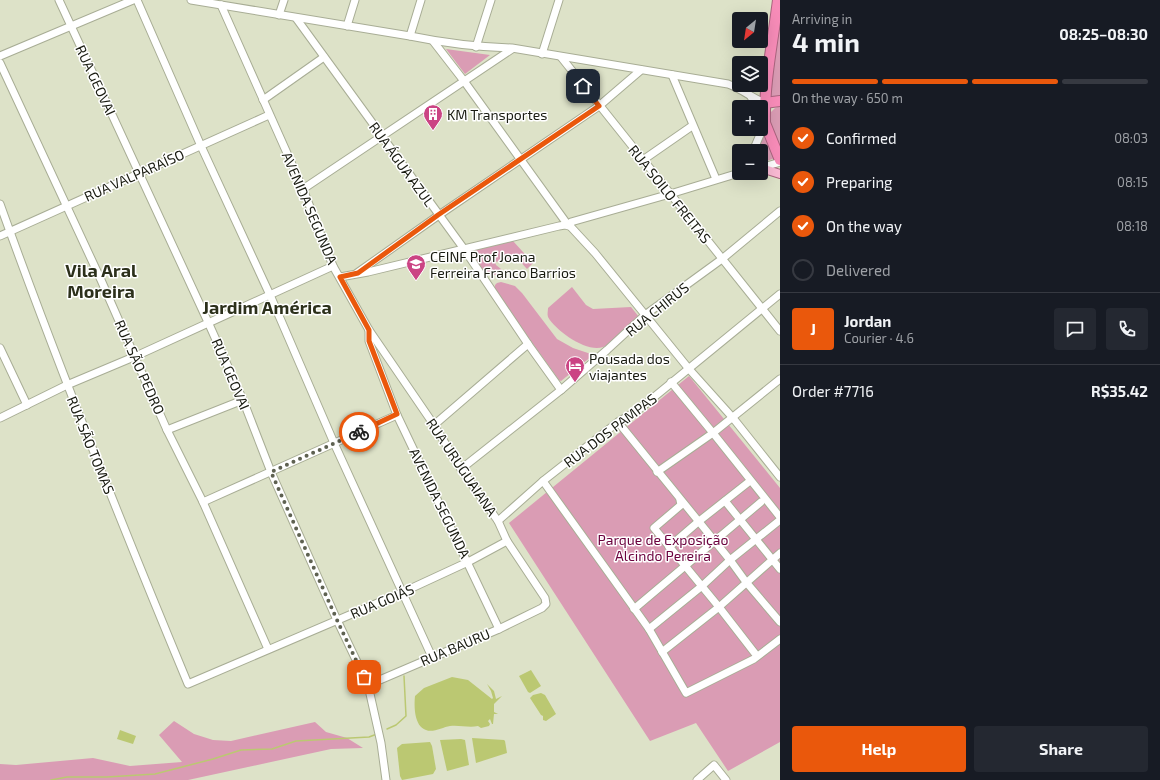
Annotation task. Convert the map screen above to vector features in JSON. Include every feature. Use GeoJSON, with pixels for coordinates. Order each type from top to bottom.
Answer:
{"type":"FeatureCollection","features":[{"type":"Feature","properties":{"kind":"highway"},"geometry":{"type":"LineString","coordinates":[[768,100],[778,0]]}},
{"type":"Feature","properties":{"kind":"highway"},"geometry":{"type":"LineString","coordinates":[[768,113],[780,161]]}},
{"type":"Feature","properties":{"kind":"main road"},"geometry":{"type":"LineString","coordinates":[[768,170],[780,174]]}},
{"type":"Feature","properties":{"kind":"street","name":"RUA GEOVAI"},"geometry":{"type":"LineString","coordinates":[[60,0],[208,322],[243,400],[271,472],[337,620],[368,684],[382,743],[386,780]]}},
{"type":"Feature","properties":{"kind":"street"},"geometry":{"type":"LineString","coordinates":[[0,56],[133,0]]}},
{"type":"Feature","properties":{"kind":"street"},"geometry":{"type":"LineString","coordinates":[[137,0],[201,146],[270,295],[401,593],[432,657]]}},
{"type":"Feature","properties":{"kind":"street"},"geometry":{"type":"LineString","coordinates":[[191,0],[217,3],[433,41],[476,47],[512,48],[728,84],[744,91],[751,97],[755,97],[758,100]]}},
{"type":"Feature","properties":{"kind":"street"},"geometry":{"type":"LineString","coordinates":[[279,15],[284,0]]}},
{"type":"Feature","properties":{"kind":"street"},"geometry":{"type":"LineString","coordinates":[[347,26],[355,0]]}},
{"type":"Feature","properties":{"kind":"street"},"geometry":{"type":"LineString","coordinates":[[410,36],[422,0]]}},
{"type":"Feature","properties":{"kind":"street"},"geometry":{"type":"LineString","coordinates":[[476,47],[491,0]]}},
{"type":"Feature","properties":{"kind":"street"},"geometry":{"type":"LineString","coordinates":[[542,54],[559,0]]}},
{"type":"Feature","properties":{"kind":"street","name":"AVENIDA SEGUNDA"},"geometry":{"type":"LineString","coordinates":[[217,3],[303,189],[333,266],[369,330],[369,341],[397,414],[499,629]]}},
{"type":"Feature","properties":{"kind":"street","name":"RUA ÁGUA AZUL"},"geometry":{"type":"LineString","coordinates":[[296,18],[464,249],[561,390]]}},
{"type":"Feature","properties":{"kind":"street"},"geometry":{"type":"LineString","coordinates":[[433,41],[568,223],[592,250],[689,369],[778,471]]}},
{"type":"Feature","properties":{"kind":"street"},"geometry":{"type":"LineString","coordinates":[[303,189],[512,48]]}},
{"type":"Feature","properties":{"kind":"street"},"geometry":{"type":"LineString","coordinates":[[263,100],[324,57]]}},
{"type":"Feature","properties":{"kind":"street","name":"RUA SOILO FREITAS"},"geometry":{"type":"LineString","coordinates":[[561,57],[780,331]]}},
{"type":"Feature","properties":{"kind":"street","name":"RUA SÃO PEDRO"},"geometry":{"type":"LineString","coordinates":[[0,63],[136,356],[167,430],[203,502],[268,649]]}},
{"type":"Feature","properties":{"kind":"street"},"geometry":{"type":"LineString","coordinates":[[358,273],[438,215],[599,106],[642,70]]}},
{"type":"Feature","properties":{"kind":"street"},"geometry":{"type":"LineString","coordinates":[[672,75],[692,126],[716,179]]}},
{"type":"Feature","properties":{"kind":"street","name":"RUA VALPARAÍSO"},"geometry":{"type":"LineString","coordinates":[[0,236],[269,115]]}},
{"type":"Feature","properties":{"kind":"street"},"geometry":{"type":"LineString","coordinates":[[643,160],[692,126]]}},
{"type":"Feature","properties":{"kind":"street"},"geometry":{"type":"LineString","coordinates":[[768,165],[780,161]]}},
{"type":"Feature","properties":{"kind":"street"},"geometry":{"type":"LineString","coordinates":[[340,277],[368,272],[568,223],[670,194],[732,174]]}},
{"type":"Feature","properties":{"kind":"street","name":"RUA SÃO TOMAS"},"geometry":{"type":"LineString","coordinates":[[0,204],[67,385],[128,539],[188,684]]}},
{"type":"Feature","properties":{"kind":"street","name":"RUA CHIRUS"},"geometry":{"type":"LineString","coordinates":[[461,469],[561,390],[645,315],[722,259],[780,211]]}},
{"type":"Feature","properties":{"kind":"street"},"geometry":{"type":"LineString","coordinates":[[0,418],[67,385],[136,356],[333,266]]}},
{"type":"Feature","properties":{"kind":"street","name":"RUA DOS PAMPAS"},"geometry":{"type":"LineString","coordinates":[[498,521],[543,482],[618,422],[637,411],[780,294]]}},
{"type":"Feature","properties":{"kind":"street","name":"RUA URUGUAIANA"},"geometry":{"type":"LineString","coordinates":[[369,330],[434,425],[461,469],[498,521],[507,541],[545,598],[546,604],[542,608]]}},
{"type":"Feature","properties":{"kind":"street"},"geometry":{"type":"LineString","coordinates":[[434,425],[528,344]]}},
{"type":"Feature","properties":{"kind":"street"},"geometry":{"type":"LineString","coordinates":[[0,348],[27,405]]}},
{"type":"Feature","properties":{"kind":"street"},"geometry":{"type":"LineString","coordinates":[[658,472],[733,418],[780,379]]}},
{"type":"Feature","properties":{"kind":"street"},"geometry":{"type":"LineString","coordinates":[[649,629],[780,519],[671,382]]}},
{"type":"Feature","properties":{"kind":"street"},"geometry":{"type":"LineString","coordinates":[[167,430],[243,400]]}},
{"type":"Feature","properties":{"kind":"street"},"geometry":{"type":"LineString","coordinates":[[203,502],[397,414]]}},
{"type":"Feature","properties":{"kind":"street"},"geometry":{"type":"LineString","coordinates":[[618,422],[730,560],[746,582],[780,622]]}},
{"type":"Feature","properties":{"kind":"street"},"geometry":{"type":"LineString","coordinates":[[669,547],[750,481]]}},
{"type":"Feature","properties":{"kind":"street"},"geometry":{"type":"LineString","coordinates":[[543,482],[649,629],[686,693],[757,656],[780,638]]}},
{"type":"Feature","properties":{"kind":"street"},"geometry":{"type":"LineString","coordinates":[[680,500],[680,505],[654,528],[757,656]]}},
{"type":"Feature","properties":{"kind":"street"},"geometry":{"type":"LineString","coordinates":[[725,501],[780,569]]}},
{"type":"Feature","properties":{"kind":"street"},"geometry":{"type":"LineString","coordinates":[[634,609],[761,502]]}},
{"type":"Feature","properties":{"kind":"street","name":"RUA GOIÁS"},"geometry":{"type":"LineString","coordinates":[[188,684],[401,593],[468,562],[507,541]]}},
{"type":"Feature","properties":{"kind":"street"},"geometry":{"type":"LineString","coordinates":[[662,652],[719,607],[780,553]]}},
{"type":"Feature","properties":{"kind":"street","name":"RUA BAURU"},"geometry":{"type":"LineString","coordinates":[[368,684],[499,629],[542,608]]}},
{"type":"Feature","properties":{"kind":"street"},"geometry":{"type":"LineString","coordinates":[[697,780],[714,765],[726,780]]}},
{"type":"Feature","properties":{"kind":"green space"},"geometry":{"type":"Polygon","coordinates":[[[780,13],[780,95],[769,99],[780,13]]]}},
{"type":"Feature","properties":{"kind":"green space"},"geometry":{"type":"Polygon","coordinates":[[[446,49],[490,55],[465,74],[446,49]]]}},
{"type":"Feature","properties":{"kind":"green space"},"geometry":{"type":"Polygon","coordinates":[[[780,106],[780,149],[769,114],[775,108],[780,106]]]}},
{"type":"Feature","properties":{"kind":"green space"},"geometry":{"type":"Polygon","coordinates":[[[762,136],[766,136],[775,158],[768,160],[768,144],[760,144],[762,136]]]}},
{"type":"Feature","properties":{"kind":"green space"},"geometry":{"type":"Polygon","coordinates":[[[513,241],[533,263],[527,269],[517,258],[495,262],[502,271],[498,275],[488,274],[479,267],[471,255],[472,251],[513,241]]]}},
{"type":"Feature","properties":{"kind":"green space"},"geometry":{"type":"Polygon","coordinates":[[[501,282],[515,286],[522,293],[557,339],[573,348],[591,354],[592,356],[561,381],[559,380],[495,291],[495,285],[501,282]]]}},
{"type":"Feature","properties":{"kind":"green space"},"geometry":{"type":"Polygon","coordinates":[[[572,287],[586,305],[593,309],[631,307],[639,317],[616,338],[603,347],[589,347],[572,340],[552,323],[548,317],[548,308],[572,287]]]}},
{"type":"Feature","properties":{"kind":"green space","name":"Parque de Exposição Alcindo Pereira"},"geometry":{"type":"Polygon","coordinates":[[[689,376],[780,488],[780,742],[728,771],[696,723],[650,741],[509,523],[689,376]]]}},
{"type":"Feature","properties":{"kind":"green space"},"geometry":{"type":"Polygon","coordinates":[[[174,721],[194,734],[213,740],[231,741],[315,722],[326,732],[347,738],[363,748],[331,749],[188,780],[0,780],[0,764],[16,765],[93,758],[130,766],[182,762],[159,735],[174,721]]]}},
{"type":"Feature","properties":{"kind":"shaded area"},"geometry":{"type":"Polygon","coordinates":[[[531,670],[541,686],[530,693],[519,676],[531,670]]]}},
{"type":"Feature","properties":{"kind":"shaded area"},"geometry":{"type":"Polygon","coordinates":[[[452,677],[468,680],[492,699],[491,691],[487,684],[494,691],[496,699],[502,696],[494,704],[494,712],[498,714],[494,714],[493,724],[490,719],[488,721],[490,724],[489,726],[481,728],[478,726],[450,726],[429,731],[422,728],[417,720],[415,696],[424,688],[452,677]]]}},
{"type":"Feature","properties":{"kind":"shaded area"},"geometry":{"type":"Polygon","coordinates":[[[541,693],[545,695],[556,714],[546,721],[543,720],[543,716],[530,698],[533,695],[541,693]]]}},
{"type":"Feature","properties":{"kind":"shaded area"},"geometry":{"type":"Polygon","coordinates":[[[120,730],[136,736],[133,744],[117,739],[120,730]]]}},
{"type":"Feature","properties":{"kind":"shaded area"},"geometry":{"type":"Polygon","coordinates":[[[472,738],[504,740],[507,753],[476,763],[472,738]]]}},
{"type":"Feature","properties":{"kind":"shaded area"},"geometry":{"type":"Polygon","coordinates":[[[440,740],[465,740],[469,765],[447,771],[440,740]]]}},
{"type":"Feature","properties":{"kind":"shaded area"},"geometry":{"type":"Polygon","coordinates":[[[430,742],[436,769],[433,774],[402,780],[400,776],[397,748],[402,744],[430,742]]]}},
{"type":"Feature","properties":{"kind":"waterway"},"geometry":{"type":"LineString","coordinates":[[387,729],[396,725],[406,716],[404,676]]}},
{"type":"Feature","properties":{"kind":"waterway"},"geometry":{"type":"LineString","coordinates":[[51,780],[67,777],[107,777],[155,774],[241,750],[272,749],[296,741],[369,737],[377,734]]}},
{"type":"Feature","properties":{"kind":"way so far"},"geometry":{"type":"LineString","coordinates":[[359,432],[271,472],[364,677]]}},
{"type":"Feature","properties":{"kind":"place","name":"KM Transportes"},"geometry":{"type":"Point","coordinates":[433,131]}},
{"type":"Feature","properties":{"kind":"place","name":"CEINF Prof Joana Ferreira Franco Barrios"},"geometry":{"type":"Point","coordinates":[416,281]}},
{"type":"Feature","properties":{"kind":"place","name":"Pousada dos viajantes"},"geometry":{"type":"Point","coordinates":[575,383]}},
{"type":"Feature","properties":{"kind":"district","name":"Vila Aral Moreira"},"geometry":{"type":"Point","coordinates":[101,280]}},
{"type":"Feature","properties":{"kind":"district","name":"Jardim América"},"geometry":{"type":"Point","coordinates":[267,307]}},
{"type":"Feature","properties":{"kind":"route"},"geometry":{"type":"LineString","coordinates":[[359,432],[397,414],[369,341],[369,330],[340,277],[358,273],[438,215],[599,106],[583,86]]}}]}
